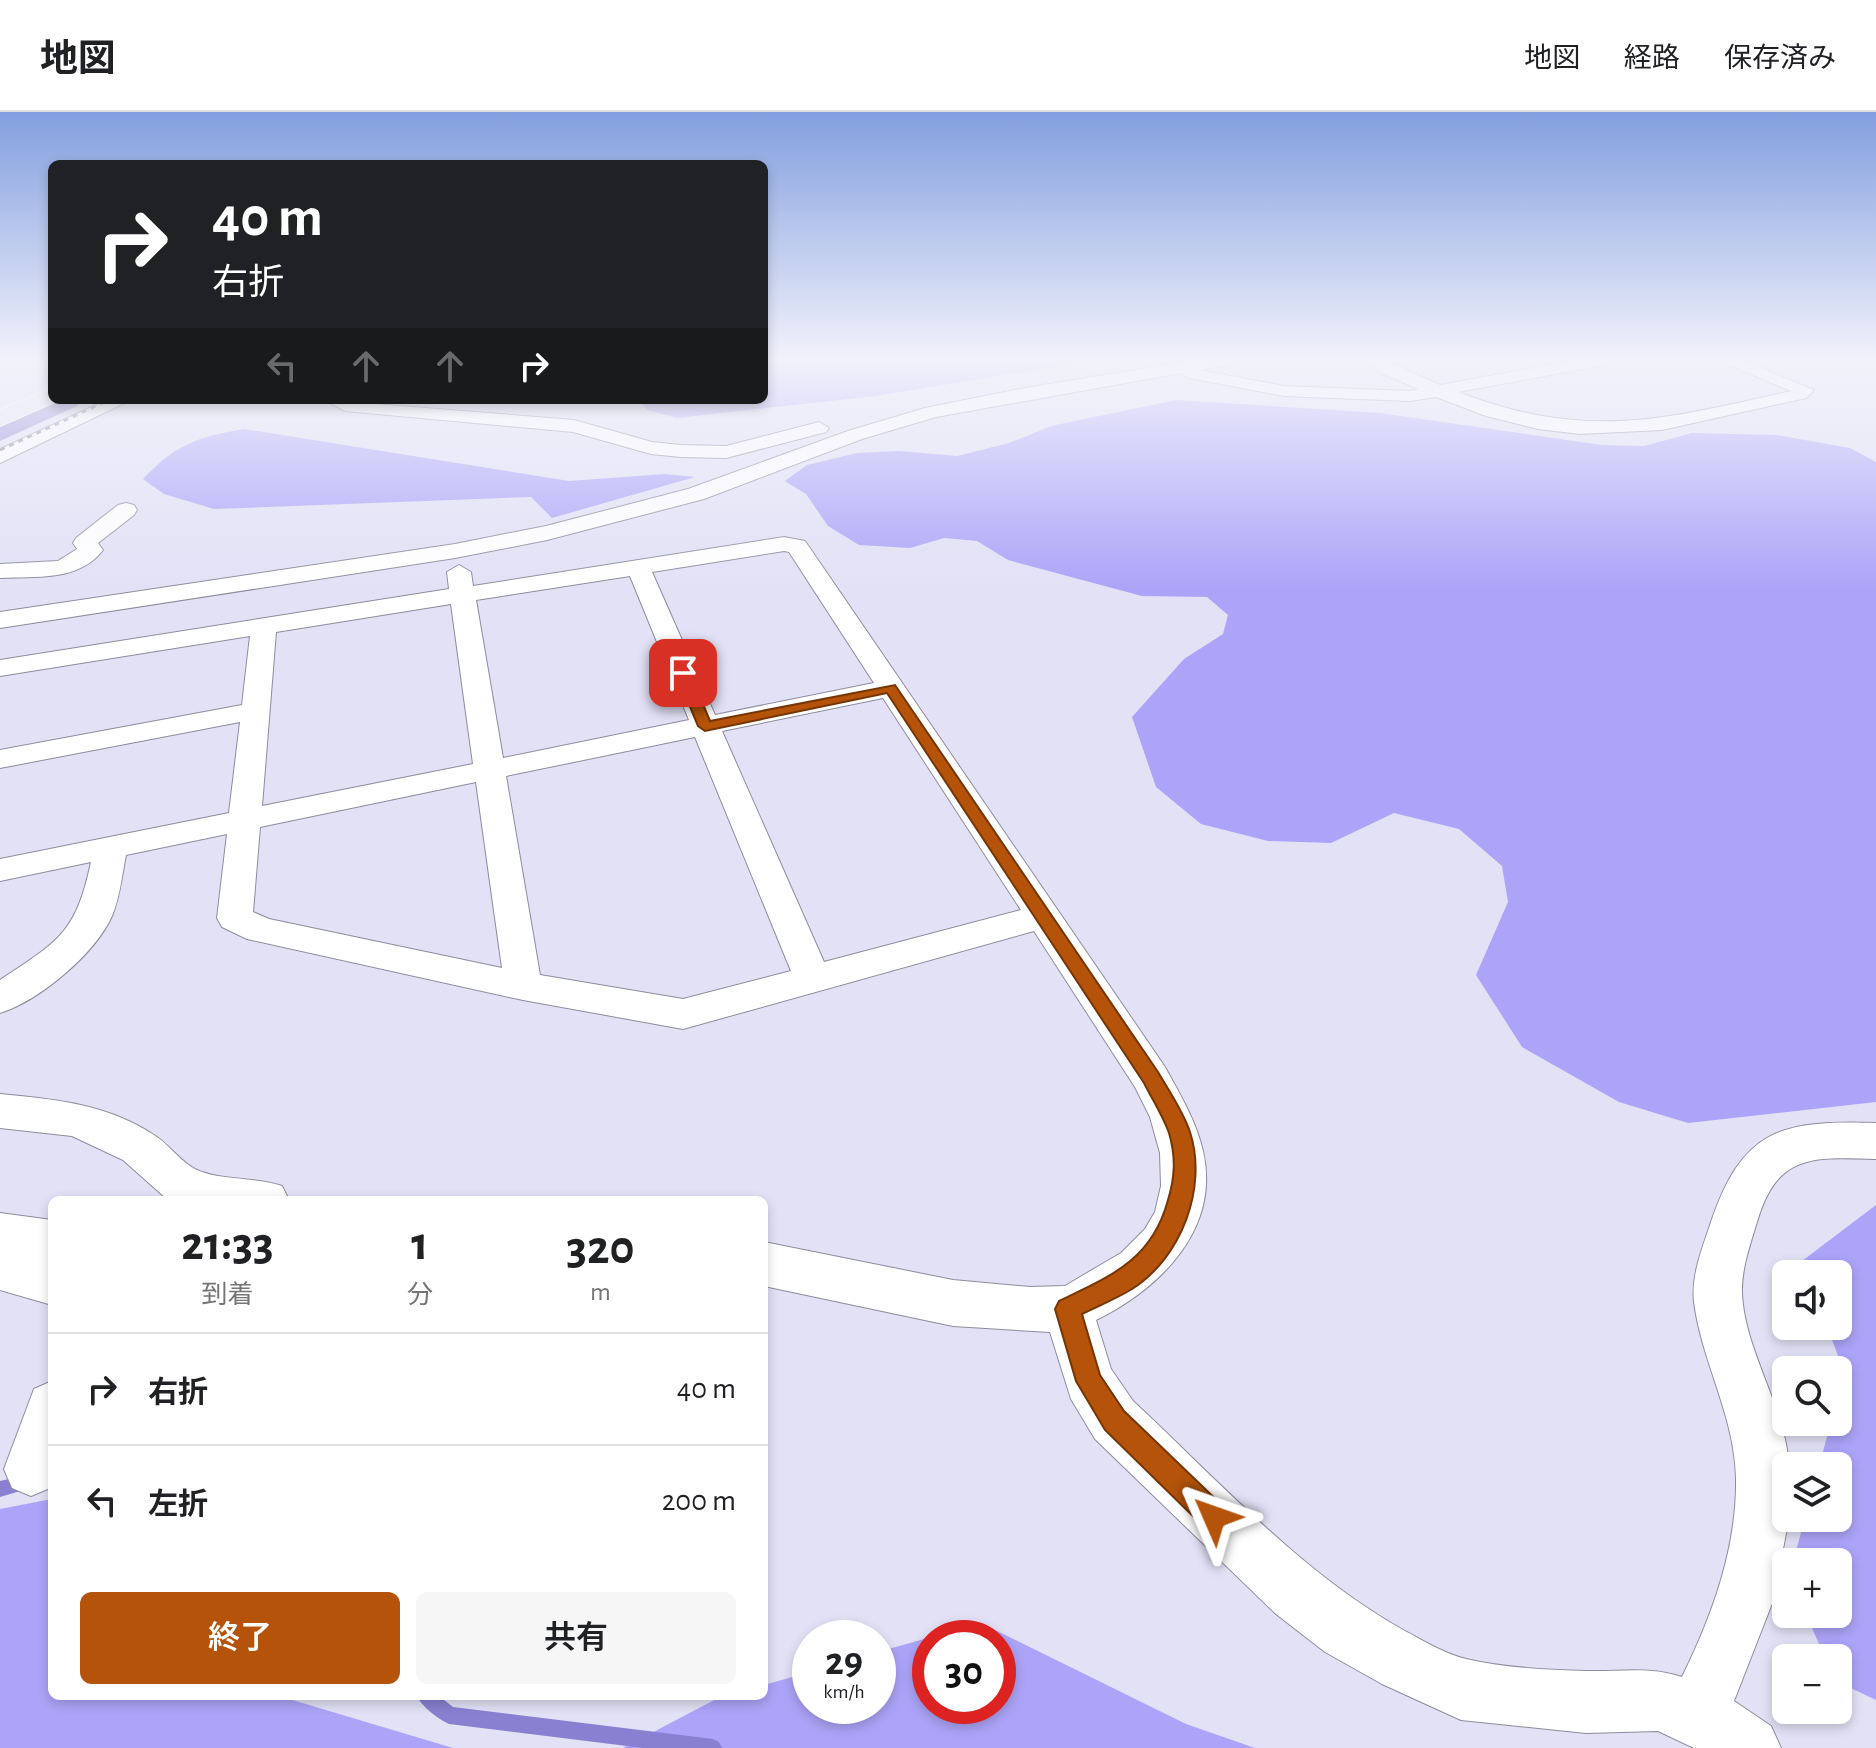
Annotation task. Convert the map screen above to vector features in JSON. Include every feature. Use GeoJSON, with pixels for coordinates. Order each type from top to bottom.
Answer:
{"type":"FeatureCollection","features":[{"type":"Feature","properties":{"kind":"street"},"geometry":{"type":"LineString","coordinates":[[0,457],[46,435]]}},
{"type":"Feature","properties":{"kind":"street"},"geometry":{"type":"LineString","coordinates":[[607,435],[651,448],[726,452],[791,435]]}},
{"type":"Feature","properties":{"kind":"street"},"geometry":{"type":"LineString","coordinates":[[0,620],[455,551],[651,507],[854,435]]}},
{"type":"Feature","properties":{"kind":"street"},"geometry":{"type":"LineString","coordinates":[[0,571],[69,567],[91,550],[84,543],[126,510]]}},
{"type":"Feature","properties":{"kind":"street"},"geometry":{"type":"LineString","coordinates":[[0,668],[784,544],[797,546],[1167,1104],[1179,1130],[1186,1176],[1174,1221],[1163,1243],[1147,1262],[1124,1281],[1068,1309],[1023,1313],[982,1308],[768,1265]]}},
{"type":"Feature","properties":{"kind":"street"},"geometry":{"type":"LineString","coordinates":[[455,551],[523,986]]}},
{"type":"Feature","properties":{"kind":"street"},"geometry":{"type":"LineString","coordinates":[[638,567],[813,979]]}},
{"type":"Feature","properties":{"kind":"street"},"geometry":{"type":"LineString","coordinates":[[264,626],[235,918],[260,930],[523,986],[683,1014],[1042,917]]}},
{"type":"Feature","properties":{"kind":"street"},"geometry":{"type":"LineString","coordinates":[[0,870],[890,688]]}},
{"type":"Feature","properties":{"kind":"street"},"geometry":{"type":"LineString","coordinates":[[0,759],[255,711]]}},
{"type":"Feature","properties":{"kind":"street"},"geometry":{"type":"LineString","coordinates":[[0,999],[61,954],[88,927],[95,915],[111,847]]}},
{"type":"Feature","properties":{"kind":"street"},"geometry":{"type":"LineString","coordinates":[[0,1111],[78,1119],[138,1147],[186,1188],[239,1196]]}},
{"type":"Feature","properties":{"kind":"street"},"geometry":{"type":"LineString","coordinates":[[1697,1713],[1726,1654],[1752,1569],[1764,1486],[1763,1456],[1756,1422],[1718,1303],[1719,1275],[1731,1229],[1752,1173],[1769,1156],[1788,1145],[1828,1139],[1876,1141]]}},
{"type":"Feature","properties":{"kind":"street"},"geometry":{"type":"LineString","coordinates":[[0,1234],[48,1240]]}},
{"type":"Feature","properties":{"kind":"street"},"geometry":{"type":"LineString","coordinates":[[0,1268],[48,1282]]}},
{"type":"Feature","properties":{"kind":"street"},"geometry":{"type":"LineString","coordinates":[[1068,1309],[1089,1381],[1114,1420],[1285,1583],[1346,1631],[1403,1663],[1461,1689],[1586,1702],[1658,1700],[1697,1713],[1749,1748]]}},
{"type":"Feature","properties":{"kind":"street"},"geometry":{"type":"LineString","coordinates":[[28,1469],[48,1417]]}},
{"type":"Feature","properties":{"kind":"shaded area"},"geometry":{"type":"Polygon","coordinates":[[[212,435],[284,435],[569,481],[665,474],[695,477],[552,518],[531,497],[214,509],[164,494],[143,479],[177,450],[212,435]]]}},
{"type":"Feature","properties":{"kind":"shaded area"},"geometry":{"type":"Polygon","coordinates":[[[1028,435],[1535,435],[1602,445],[1644,446],[1683,435],[1778,435],[1850,448],[1876,462],[1876,1102],[1688,1123],[1619,1102],[1522,1047],[1476,975],[1508,902],[1502,866],[1459,829],[1394,813],[1331,843],[1268,841],[1201,824],[1156,787],[1132,717],[1184,659],[1223,634],[1228,615],[1207,597],[1142,596],[1008,560],[977,541],[944,538],[910,548],[859,545],[828,526],[806,494],[785,481],[807,465],[857,453],[899,451],[957,456],[1028,435]]]}},
{"type":"Feature","properties":{"kind":"shaded area"},"geometry":{"type":"Polygon","coordinates":[[[1876,1205],[1876,1700],[1852,1689],[1852,1644],[1819,1644],[1812,1628],[1852,1628],[1852,1548],[1797,1548],[1801,1532],[1852,1532],[1852,1452],[1823,1452],[1827,1436],[1852,1436],[1852,1356],[1838,1356],[1832,1340],[1852,1340],[1852,1260],[1803,1260],[1876,1205]]]}},
{"type":"Feature","properties":{"kind":"shaded area"},"geometry":{"type":"Polygon","coordinates":[[[48,1500],[48,1700],[292,1700],[453,1748],[0,1748],[0,1509],[48,1500]]]}},
{"type":"Feature","properties":{"kind":"shaded area"},"geometry":{"type":"Polygon","coordinates":[[[1016,1640],[1186,1724],[1255,1748],[623,1748],[714,1700],[768,1700],[768,1684],[792,1677],[792,1724],[896,1724],[896,1647],[912,1642],[912,1724],[1016,1724],[1016,1640]]]}},
{"type":"Feature","properties":{"kind":"waterway"},"geometry":{"type":"LineString","coordinates":[[0,1489],[22,1484]]}},
{"type":"Feature","properties":{"kind":"waterway"},"geometry":{"type":"LineString","coordinates":[[431,1700],[449,1715],[713,1748]]}},
{"type":"Feature","properties":{"kind":"railway"},"geometry":{"type":"LineString","coordinates":[[0,450],[32,435]]}},
{"type":"Feature","properties":{"kind":"route"},"geometry":{"type":"LineString","coordinates":[[683,673],[705,726],[890,688],[1151,1078],[1179,1130],[1184,1153],[1186,1176],[1174,1221],[1163,1243],[1147,1262],[1124,1281],[1068,1309],[1089,1381],[1114,1420],[1214,1517]]}}]}
